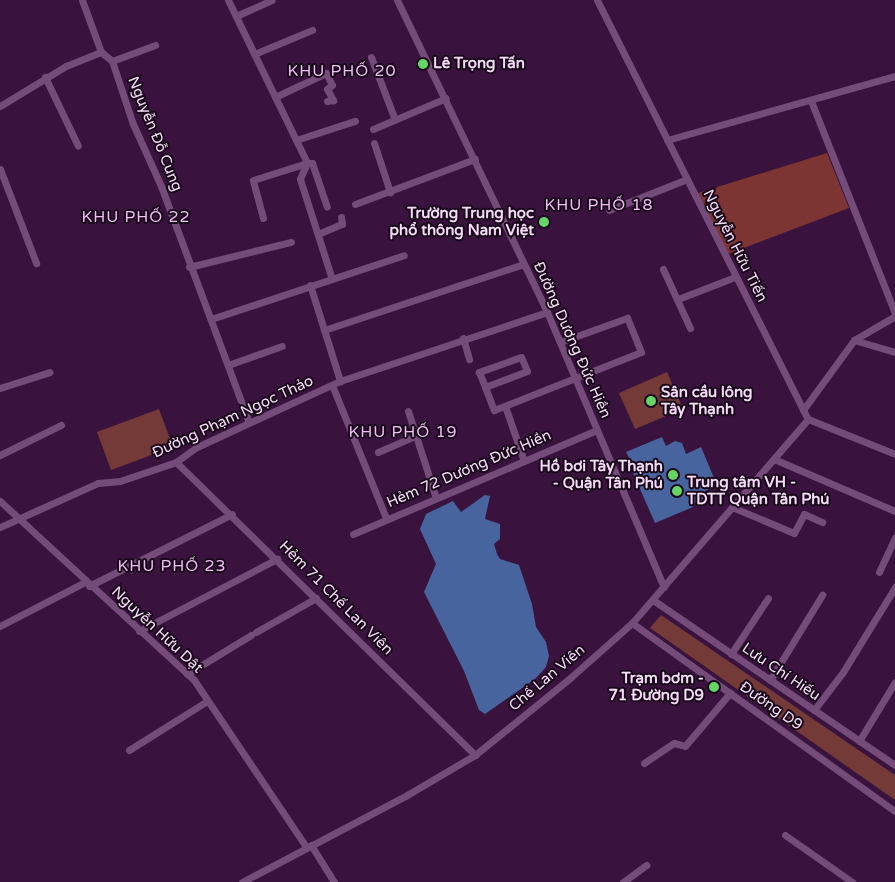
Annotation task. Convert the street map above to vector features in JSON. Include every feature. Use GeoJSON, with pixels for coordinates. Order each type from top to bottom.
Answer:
{"type":"FeatureCollection","features":[{"type":"Feature","properties":{"kind":"street"},"geometry":{"type":"LineString","coordinates":[[82,0],[101,52],[112,61],[155,45]]}},
{"type":"Feature","properties":{"kind":"street"},"geometry":{"type":"LineString","coordinates":[[229,0],[307,163],[300,179],[332,279]]}},
{"type":"Feature","properties":{"kind":"street"},"geometry":{"type":"LineString","coordinates":[[236,16],[272,0]]}},
{"type":"Feature","properties":{"kind":"street","name":"Đường Dương Đức Hiền"},"geometry":{"type":"LineString","coordinates":[[397,0],[446,98],[547,312],[664,587]]}},
{"type":"Feature","properties":{"kind":"street","name":"Nguyễn Hữu Tiến"},"geometry":{"type":"LineString","coordinates":[[597,0],[808,420]]}},
{"type":"Feature","properties":{"kind":"street"},"geometry":{"type":"LineString","coordinates":[[254,54],[312,30]]}},
{"type":"Feature","properties":{"kind":"street"},"geometry":{"type":"LineString","coordinates":[[0,106],[45,78],[101,52]]}},
{"type":"Feature","properties":{"kind":"street"},"geometry":{"type":"LineString","coordinates":[[370,57],[394,120]]}},
{"type":"Feature","properties":{"kind":"street","name":"Nguyễn Đỗ Cung"},"geometry":{"type":"LineString","coordinates":[[112,61],[249,422]]}},
{"type":"Feature","properties":{"kind":"street"},"geometry":{"type":"LineString","coordinates":[[275,97],[326,73],[332,85],[327,89],[333,100],[327,101]]}},
{"type":"Feature","properties":{"kind":"street"},"geometry":{"type":"LineString","coordinates":[[666,140],[895,76]]}},
{"type":"Feature","properties":{"kind":"street"},"geometry":{"type":"LineString","coordinates":[[45,78],[78,146]]}},
{"type":"Feature","properties":{"kind":"street"},"geometry":{"type":"LineString","coordinates":[[373,128],[446,98]]}},
{"type":"Feature","properties":{"kind":"street"},"geometry":{"type":"LineString","coordinates":[[803,410],[854,340],[895,314],[811,101]]}},
{"type":"Feature","properties":{"kind":"street"},"geometry":{"type":"LineString","coordinates":[[296,140],[354,121]]}},
{"type":"Feature","properties":{"kind":"street"},"geometry":{"type":"LineString","coordinates":[[374,143],[390,192]]}},
{"type":"Feature","properties":{"kind":"street"},"geometry":{"type":"LineString","coordinates":[[355,204],[475,159]]}},
{"type":"Feature","properties":{"kind":"street"},"geometry":{"type":"LineString","coordinates":[[263,218],[253,180],[307,163],[312,163],[327,206]]}},
{"type":"Feature","properties":{"kind":"street"},"geometry":{"type":"LineString","coordinates":[[0,169],[36,263]]}},
{"type":"Feature","properties":{"kind":"street"},"geometry":{"type":"LineString","coordinates":[[608,210],[686,179]]}},
{"type":"Feature","properties":{"kind":"street"},"geometry":{"type":"LineString","coordinates":[[318,234],[342,224],[341,217]]}},
{"type":"Feature","properties":{"kind":"street"},"geometry":{"type":"LineString","coordinates":[[189,267],[291,242]]}},
{"type":"Feature","properties":{"kind":"street"},"geometry":{"type":"LineString","coordinates":[[211,319],[404,255]]}},
{"type":"Feature","properties":{"kind":"street"},"geometry":{"type":"LineString","coordinates":[[324,330],[523,264]]}},
{"type":"Feature","properties":{"kind":"street"},"geometry":{"type":"LineString","coordinates":[[663,269],[690,328]]}},
{"type":"Feature","properties":{"kind":"street"},"geometry":{"type":"LineString","coordinates":[[678,299],[735,276]]}},
{"type":"Feature","properties":{"kind":"street"},"geometry":{"type":"LineString","coordinates":[[310,285],[340,381]]}},
{"type":"Feature","properties":{"kind":"street","name":"Đường Phạm Ngọc Thảo"},"geometry":{"type":"LineString","coordinates":[[0,527],[98,483],[120,481],[176,462],[197,446],[340,381],[463,338],[547,312]]}},
{"type":"Feature","properties":{"kind":"street"},"geometry":{"type":"LineString","coordinates":[[485,387],[527,371],[521,357],[479,372],[494,410],[641,352],[627,318],[560,342]]}},
{"type":"Feature","properties":{"kind":"street"},"geometry":{"type":"LineString","coordinates":[[463,338],[469,359]]}},
{"type":"Feature","properties":{"kind":"street"},"geometry":{"type":"LineString","coordinates":[[854,340],[895,352]]}},
{"type":"Feature","properties":{"kind":"street"},"geometry":{"type":"LineString","coordinates":[[228,365],[282,346]]}},
{"type":"Feature","properties":{"kind":"street"},"geometry":{"type":"LineString","coordinates":[[0,388],[50,372]]}},
{"type":"Feature","properties":{"kind":"street"},"geometry":{"type":"LineString","coordinates":[[332,385],[386,518]]}},
{"type":"Feature","properties":{"kind":"street"},"geometry":{"type":"LineString","coordinates":[[505,406],[524,461]]}},
{"type":"Feature","properties":{"kind":"street"},"geometry":{"type":"LineString","coordinates":[[408,411],[436,498]]}},
{"type":"Feature","properties":{"kind":"street"},"geometry":{"type":"LineString","coordinates":[[808,420],[895,454]]}},
{"type":"Feature","properties":{"kind":"street","name":"Chế Lan Viên"},"geometry":{"type":"LineString","coordinates":[[242,882],[474,755],[632,623],[808,420]]}},
{"type":"Feature","properties":{"kind":"street"},"geometry":{"type":"LineString","coordinates":[[0,454],[61,425]]}},
{"type":"Feature","properties":{"kind":"street","name":"Hẻm 72 Dương Đức Hiền"},"geometry":{"type":"LineString","coordinates":[[353,534],[386,518],[597,430]]}},
{"type":"Feature","properties":{"kind":"street"},"geometry":{"type":"LineString","coordinates":[[378,452],[415,436]]}},
{"type":"Feature","properties":{"kind":"street"},"geometry":{"type":"LineString","coordinates":[[774,458],[895,511]]}},
{"type":"Feature","properties":{"kind":"street","name":"Hẻm 71 Chế Lan Viên"},"geometry":{"type":"LineString","coordinates":[[176,462],[232,514],[474,755]]}},
{"type":"Feature","properties":{"kind":"street","name":"Nguyễn Hữu Dật"},"geometry":{"type":"LineString","coordinates":[[0,501],[87,584],[187,674],[334,882]]}},
{"type":"Feature","properties":{"kind":"street"},"geometry":{"type":"LineString","coordinates":[[732,507],[794,533],[804,514],[822,522]]}},
{"type":"Feature","properties":{"kind":"street"},"geometry":{"type":"LineString","coordinates":[[0,626],[232,514]]}},
{"type":"Feature","properties":{"kind":"street"},"geometry":{"type":"LineString","coordinates":[[879,572],[895,537]]}},
{"type":"Feature","properties":{"kind":"street"},"geometry":{"type":"LineString","coordinates":[[140,631],[277,559]]}},
{"type":"Feature","properties":{"kind":"street"},"geometry":{"type":"LineString","coordinates":[[814,710],[843,672],[895,587]]}},
{"type":"Feature","properties":{"kind":"street"},"geometry":{"type":"LineString","coordinates":[[770,680],[822,595]]}},
{"type":"Feature","properties":{"kind":"street"},"geometry":{"type":"LineString","coordinates":[[187,674],[316,598]]}},
{"type":"Feature","properties":{"kind":"street"},"geometry":{"type":"LineString","coordinates":[[731,654],[768,598]]}},
{"type":"Feature","properties":{"kind":"street","name":"Lưu Chí Hiếu"},"geometry":{"type":"LineString","coordinates":[[653,600],[895,765]]}},
{"type":"Feature","properties":{"kind":"street","name":"Đường D9"},"geometry":{"type":"LineString","coordinates":[[632,623],[895,811]]}},
{"type":"Feature","properties":{"kind":"street"},"geometry":{"type":"LineString","coordinates":[[859,741],[895,682]]}},
{"type":"Feature","properties":{"kind":"street"},"geometry":{"type":"LineString","coordinates":[[644,763],[674,743],[684,746],[730,693]]}},
{"type":"Feature","properties":{"kind":"street"},"geometry":{"type":"LineString","coordinates":[[129,750],[207,701]]}},
{"type":"Feature","properties":{"kind":"street"},"geometry":{"type":"LineString","coordinates":[[785,835],[852,882]]}},
{"type":"Feature","properties":{"kind":"street"},"geometry":{"type":"LineString","coordinates":[[623,882],[646,865]]}},
{"type":"Feature","properties":{"kind":"shaded area"},"geometry":{"type":"Polygon","coordinates":[[[827,153],[849,208],[728,254],[698,193],[827,153]]]}},
{"type":"Feature","properties":{"kind":"shaded area","name":"Sân cầu lông Tây Thạnh"},"geometry":{"type":"Polygon","coordinates":[[[667,372],[683,409],[635,429],[619,393],[667,372]]]}},
{"type":"Feature","properties":{"kind":"shaded area"},"geometry":{"type":"Polygon","coordinates":[[[159,409],[173,447],[111,470],[97,432],[159,409]]]}},
{"type":"Feature","properties":{"kind":"shaded area"},"geometry":{"type":"Polygon","coordinates":[[[661,615],[895,775],[895,800],[650,628],[661,615]]]}},
{"type":"Feature","properties":{"kind":"water","name":"Hồ bơi Tây Thạnh - Quận Tân Phú"},"geometry":{"type":"Polygon","coordinates":[[[662,437],[666,446],[675,441],[682,443],[686,454],[701,447],[717,485],[705,491],[707,497],[693,504],[693,507],[655,523],[629,464],[632,463],[626,452],[662,437]]]}},
{"type":"Feature","properties":{"kind":"water"},"geometry":{"type":"Polygon","coordinates":[[[485,495],[490,496],[485,519],[500,524],[500,539],[494,544],[497,554],[500,559],[519,565],[532,604],[536,627],[546,642],[549,656],[546,667],[535,679],[485,714],[479,710],[464,671],[424,592],[436,564],[420,529],[426,514],[453,501],[461,512],[485,495]]]}},
{"type":"Feature","properties":{"kind":"place","name":"Lê Trọng Tấn"},"geometry":{"type":"Point","coordinates":[423,64]}},
{"type":"Feature","properties":{"kind":"place","name":"Trường Trung học phổ thông Nam Việt"},"geometry":{"type":"Point","coordinates":[544,222]}},
{"type":"Feature","properties":{"kind":"place","name":"Sân cầu lông Tây Thạnh"},"geometry":{"type":"Point","coordinates":[651,401]}},
{"type":"Feature","properties":{"kind":"place","name":"Hồ bơi Tây Thạnh - Quận Tân Phú"},"geometry":{"type":"Point","coordinates":[673,475]}},
{"type":"Feature","properties":{"kind":"place","name":"Trung tâm VH - TDTT Quận Tân Phú"},"geometry":{"type":"Point","coordinates":[677,491]}},
{"type":"Feature","properties":{"kind":"place","name":"Trạm bơm - 71 Đường D9"},"geometry":{"type":"Point","coordinates":[714,687]}},
{"type":"Feature","properties":{"kind":"district","name":"KHU PHỐ 20"},"geometry":{"type":"Point","coordinates":[342,71]}},
{"type":"Feature","properties":{"kind":"district","name":"KHU PHỐ 18"},"geometry":{"type":"Point","coordinates":[599,205]}},
{"type":"Feature","properties":{"kind":"district","name":"KHU PHỐ 22"},"geometry":{"type":"Point","coordinates":[136,217]}},
{"type":"Feature","properties":{"kind":"district","name":"KHU PHỐ 19"},"geometry":{"type":"Point","coordinates":[403,432]}},
{"type":"Feature","properties":{"kind":"district","name":"KHU PHỐ 23"},"geometry":{"type":"Point","coordinates":[172,566]}}]}
